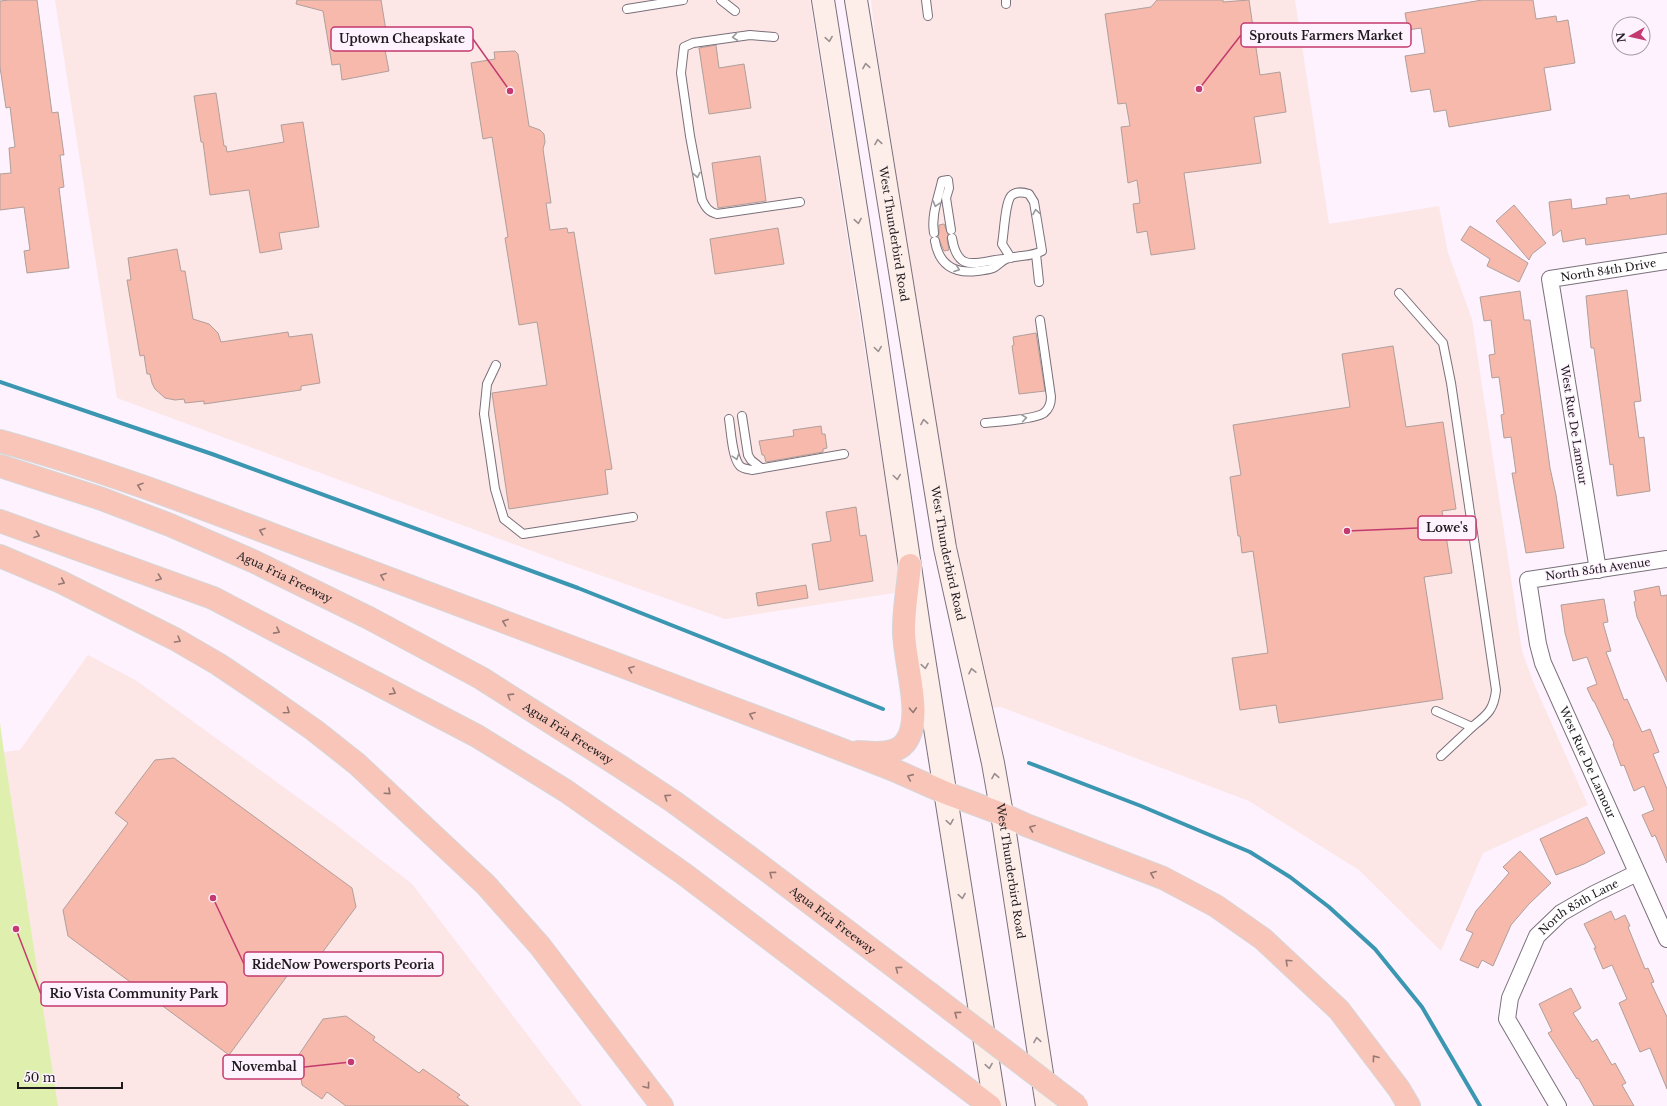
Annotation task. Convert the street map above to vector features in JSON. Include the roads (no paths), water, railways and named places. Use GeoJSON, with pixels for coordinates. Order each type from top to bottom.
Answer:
{"type":"FeatureCollection","features":[{"type":"Feature","properties":{"kind":"highway"},"geometry":{"type":"LineString","coordinates":[[0,441],[63,460],[152,490],[549,638],[848,752],[1026,825],[1163,878],[1216,906],[1263,939],[1339,1010],[1399,1089],[1409,1106]]}},
{"type":"Feature","properties":{"kind":"highway","name":"Agua Fria Freeway"},"geometry":{"type":"LineString","coordinates":[[0,466],[115,504],[170,525],[255,562],[369,618],[481,678],[621,766],[674,802],[749,856],[1077,1106]]}},
{"type":"Feature","properties":{"kind":"highway"},"geometry":{"type":"LineString","coordinates":[[0,521],[213,598],[477,736],[566,791],[684,874],[990,1106]]}},
{"type":"Feature","properties":{"kind":"highway"},"geometry":{"type":"LineString","coordinates":[[0,556],[61,582],[175,639],[218,664],[314,730],[357,764],[486,884],[540,946],[662,1106]]}},
{"type":"Feature","properties":{"kind":"highway"},"geometry":{"type":"LineString","coordinates":[[848,752],[879,753],[897,749],[904,744],[911,732],[914,714],[904,630],[910,565]]}},
{"type":"Feature","properties":{"kind":"main road"},"geometry":{"type":"LineString","coordinates":[[823,0],[910,565],[996,1106]]}},
{"type":"Feature","properties":{"kind":"main road","name":"West Thunderbird Road"},"geometry":{"type":"LineString","coordinates":[[856,0],[945,548],[993,763],[1047,1106]]}},
{"type":"Feature","properties":{"kind":"street","name":"North 84th Drive"},"geometry":{"type":"LineString","coordinates":[[1550,279],[1667,261]]}},
{"type":"Feature","properties":{"kind":"street","name":"West Rue De Lamour"},"geometry":{"type":"LineString","coordinates":[[1550,279],[1598,570]]}},
{"type":"Feature","properties":{"kind":"street","name":"North 85th Avenue"},"geometry":{"type":"LineString","coordinates":[[1528,580],[1667,559]]}},
{"type":"Feature","properties":{"kind":"street","name":"West Rue De Lamour"},"geometry":{"type":"LineString","coordinates":[[1528,580],[1538,644],[1543,663],[1667,939]]}},
{"type":"Feature","properties":{"kind":"street","name":"North 85th Lane"},"geometry":{"type":"LineString","coordinates":[[1558,1106],[1506,1019],[1510,998],[1537,936],[1561,913],[1594,894],[1637,873]]}},
{"type":"Feature","properties":{"kind":"lane"},"geometry":{"type":"LineString","coordinates":[[627,9],[683,0]]}},
{"type":"Feature","properties":{"kind":"lane"},"geometry":{"type":"LineString","coordinates":[[721,0],[735,11]]}},
{"type":"Feature","properties":{"kind":"lane"},"geometry":{"type":"LineString","coordinates":[[926,0],[928,16]]}},
{"type":"Feature","properties":{"kind":"lane"},"geometry":{"type":"LineString","coordinates":[[774,37],[750,35],[693,43],[684,47],[681,73],[690,136],[702,200],[710,212],[718,214],[800,202]]}},
{"type":"Feature","properties":{"kind":"lane"},"geometry":{"type":"LineString","coordinates":[[1008,259],[992,268],[960,272],[950,267],[941,258],[937,252],[932,222],[942,181],[948,180],[949,188],[946,198],[955,255],[966,263],[972,264],[1008,259],[1036,254],[1042,251],[1034,202],[1029,194],[1020,192],[1010,197],[1002,244],[1008,259]]}},
{"type":"Feature","properties":{"kind":"lane"},"geometry":{"type":"LineString","coordinates":[[1036,254],[1039,282]]}},
{"type":"Feature","properties":{"kind":"lane"},"geometry":{"type":"LineString","coordinates":[[1399,293],[1443,343],[1451,383],[1496,690],[1495,702],[1487,715],[1441,756]]}},
{"type":"Feature","properties":{"kind":"lane"},"geometry":{"type":"LineString","coordinates":[[985,423],[1038,416],[1047,410],[1050,404],[1051,396],[1040,320]]}},
{"type":"Feature","properties":{"kind":"lane"},"geometry":{"type":"LineString","coordinates":[[496,366],[487,384],[484,414],[495,489],[504,519],[524,534],[633,518]]}},
{"type":"Feature","properties":{"kind":"lane"},"geometry":{"type":"LineString","coordinates":[[742,416],[748,455],[751,460],[761,468]]}},
{"type":"Feature","properties":{"kind":"lane"},"geometry":{"type":"LineString","coordinates":[[729,419],[737,462],[745,469],[752,470],[844,454]]}},
{"type":"Feature","properties":{"kind":"lane"},"geometry":{"type":"LineString","coordinates":[[1436,711],[1472,727]]}},
{"type":"Feature","properties":{"kind":"waterway"},"geometry":{"type":"LineString","coordinates":[[0,382],[212,454],[578,588],[883,709]]}},
{"type":"Feature","properties":{"kind":"waterway"},"geometry":{"type":"LineString","coordinates":[[1029,763],[1141,806],[1250,852],[1290,877],[1329,907],[1375,949],[1422,1007],[1480,1106]]}},
{"type":"Feature","properties":{"kind":"place","name":"Sprouts Farmers Market"},"geometry":{"type":"Point","coordinates":[1199,89]}},
{"type":"Feature","properties":{"kind":"place","name":"Uptown Cheapskate"},"geometry":{"type":"Point","coordinates":[510,91]}},
{"type":"Feature","properties":{"kind":"place","name":"Lowe's"},"geometry":{"type":"Point","coordinates":[1347,531]}},
{"type":"Feature","properties":{"kind":"place","name":"RideNow Powersports Peoria"},"geometry":{"type":"Point","coordinates":[213,898]}},
{"type":"Feature","properties":{"kind":"place","name":"Rio Vista Community Park"},"geometry":{"type":"Point","coordinates":[16,929]}},
{"type":"Feature","properties":{"kind":"place","name":"Novembal"},"geometry":{"type":"Point","coordinates":[351,1062]}}]}
